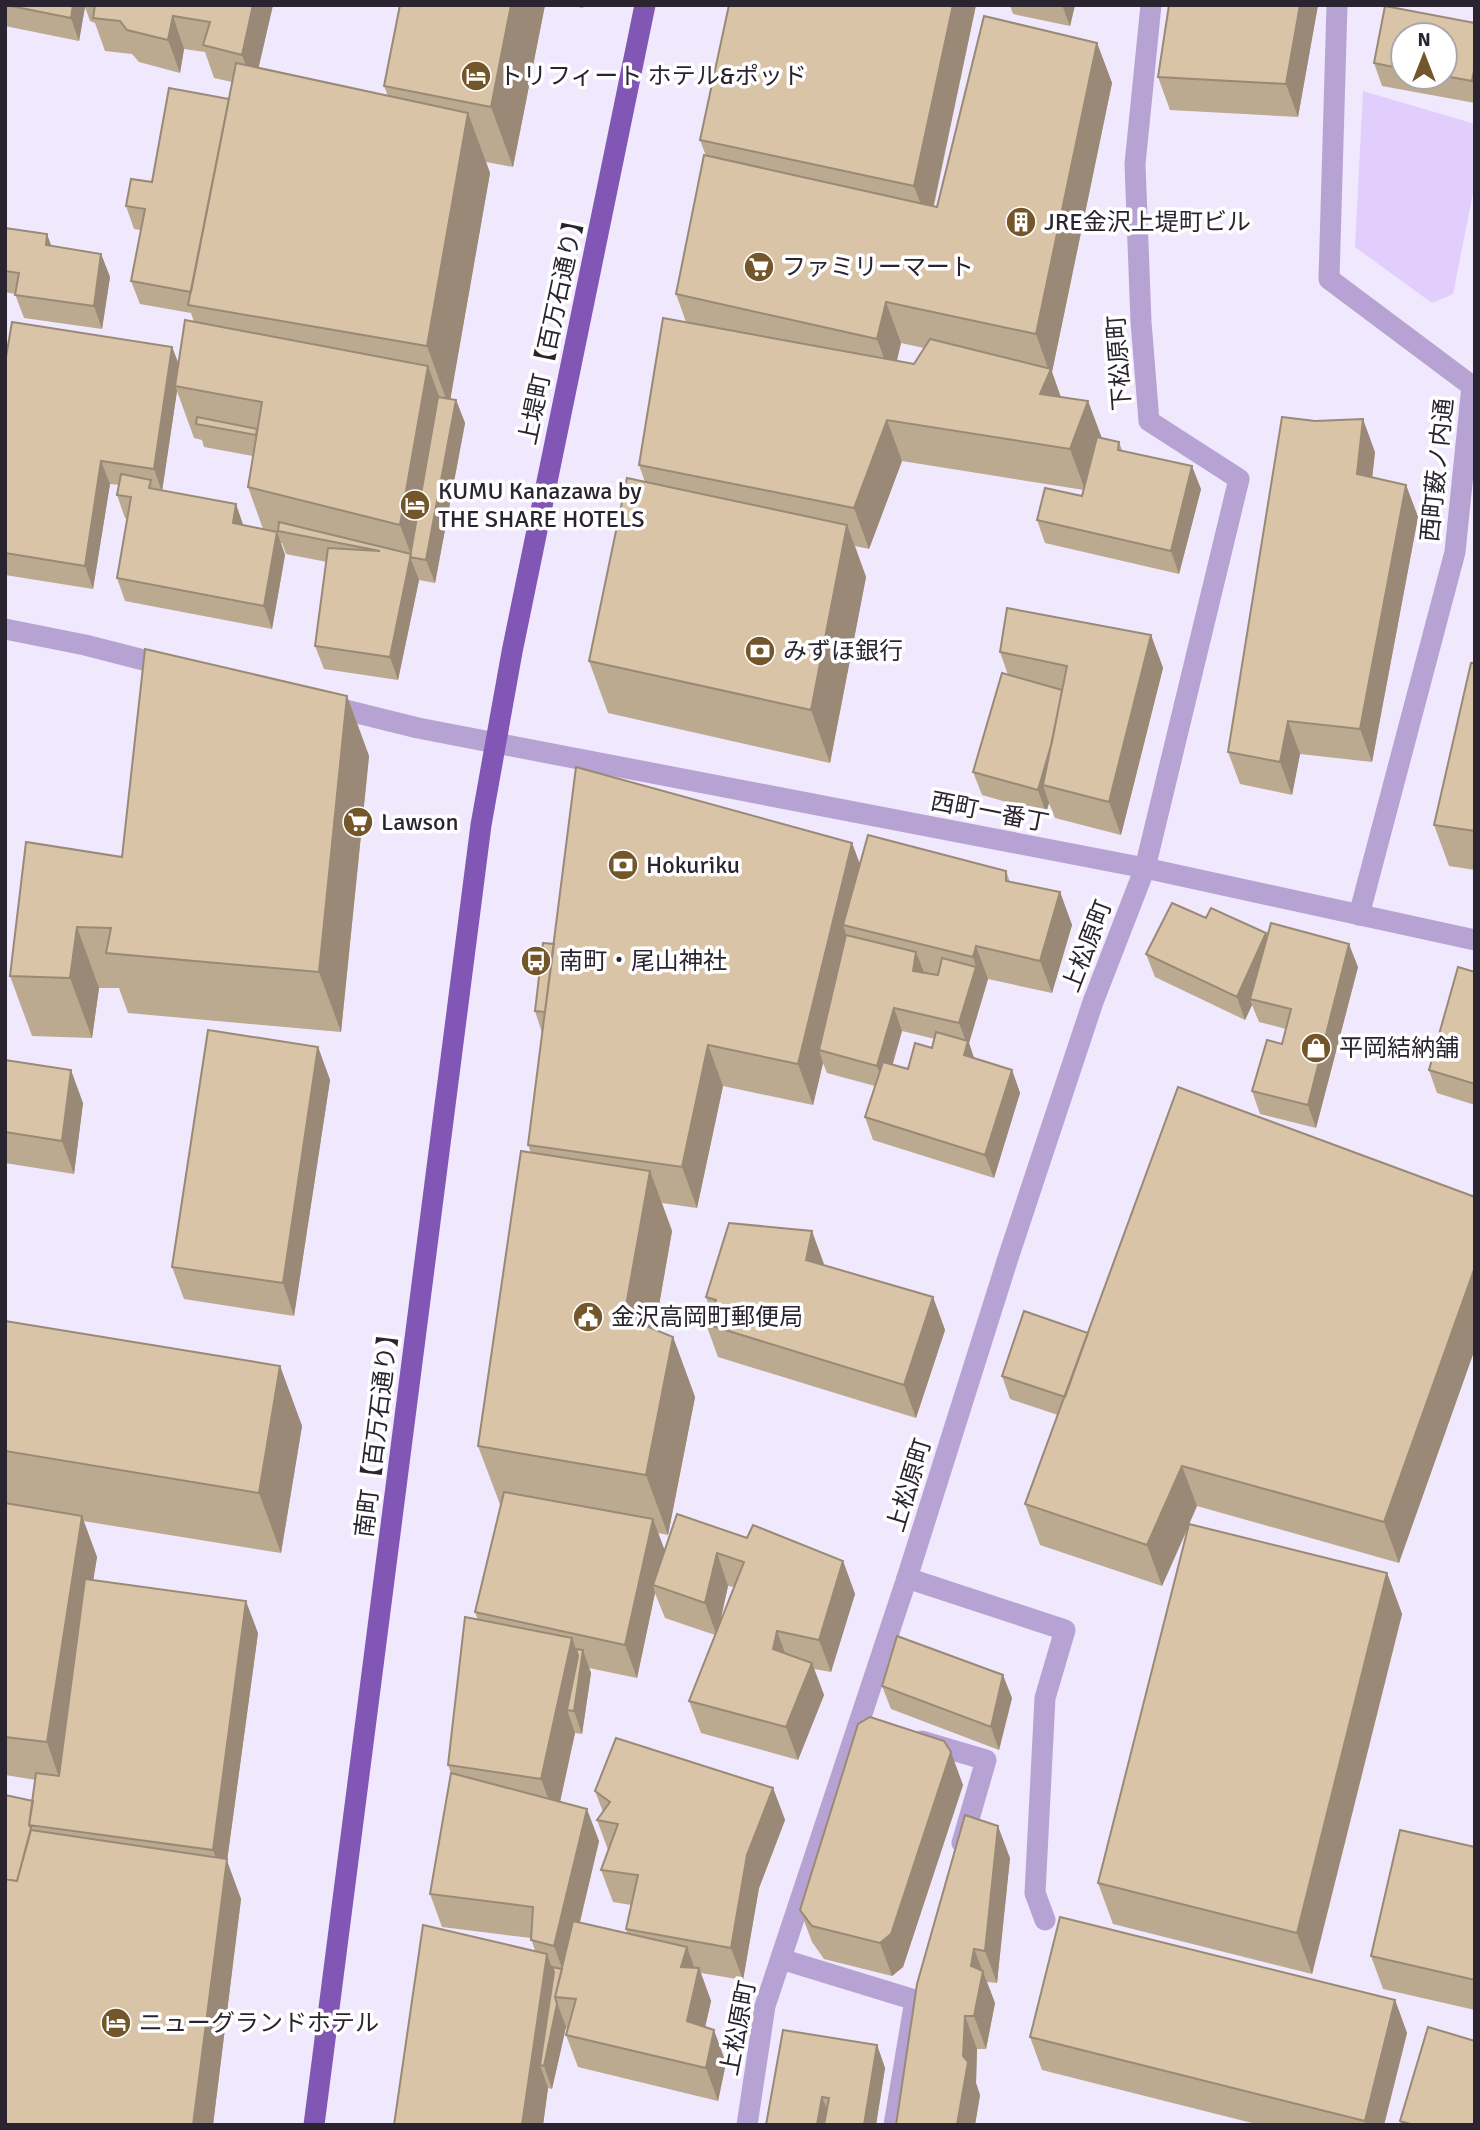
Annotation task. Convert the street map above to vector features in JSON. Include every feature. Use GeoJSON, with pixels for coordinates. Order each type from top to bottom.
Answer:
{"type":"FeatureCollection","features":[{"type":"Feature","properties":{"kind":"highway","name":"上堤町【百万石通り】"},"geometry":{"type":"LineString","coordinates":[[495,743],[645,5]]}},
{"type":"Feature","properties":{"kind":"highway","name":"南町【百万石通り】"},"geometry":{"type":"LineString","coordinates":[[314,2125],[477,853],[495,743]]}},
{"type":"Feature","properties":{"kind":"street","name":"下松原町"},"geometry":{"type":"LineString","coordinates":[[1145,868],[1239,479],[1149,421],[1141,322],[1135,163],[1151,5]]}},
{"type":"Feature","properties":{"kind":"street","name":"西町薮ノ内通"},"geometry":{"type":"LineString","coordinates":[[1338,5],[1329,279],[1472,386],[1455,552],[1359,915]]}},
{"type":"Feature","properties":{"kind":"street"},"geometry":{"type":"LineString","coordinates":[[5,629],[85,645],[192,672]]}},
{"type":"Feature","properties":{"kind":"street","name":"西町一番丁"},"geometry":{"type":"LineString","coordinates":[[311,702],[418,728],[1145,868],[1475,940]]}},
{"type":"Feature","properties":{"kind":"street","name":"上松原町"},"geometry":{"type":"LineString","coordinates":[[747,2125],[765,2006],[866,1725],[907,1578],[1008,1258],[1093,1002],[1145,868]]}},
{"type":"Feature","properties":{"kind":"street"},"geometry":{"type":"LineString","coordinates":[[907,1578],[1065,1630],[1045,1698],[1035,1893],[1045,1920]]}},
{"type":"Feature","properties":{"kind":"street"},"geometry":{"type":"LineString","coordinates":[[897,1734],[986,1760],[955,1867]]}},
{"type":"Feature","properties":{"kind":"street"},"geometry":{"type":"LineString","coordinates":[[781,1959],[917,1993],[894,2125]]}},
{"type":"Feature","properties":{"kind":"shaded area"},"geometry":{"type":"Polygon","coordinates":[[[1363,91],[1475,124],[1475,183],[1453,294],[1432,303],[1355,247],[1363,91]]]}},
{"type":"Feature","properties":{"kind":"building"},"geometry":{"type":"Polygon","coordinates":[[[6,5],[73,5],[71,18],[6,5]]]}},
{"type":"Feature","properties":{"kind":"building"},"geometry":{"type":"Polygon","coordinates":[[[95,5],[253,5],[242,55],[203,45],[210,22],[173,16],[168,40],[127,30],[120,21],[93,18],[95,5]]]}},
{"type":"Feature","properties":{"kind":"building"},"geometry":{"type":"Polygon","coordinates":[[[400,5],[511,5],[491,107],[384,86],[400,5]]]}},
{"type":"Feature","properties":{"kind":"building"},"geometry":{"type":"Polygon","coordinates":[[[729,5],[953,5],[914,186],[700,140],[729,5]]]}},
{"type":"Feature","properties":{"kind":"building"},"geometry":{"type":"Polygon","coordinates":[[[1169,5],[1300,5],[1286,84],[1158,77],[1169,5]]]}},
{"type":"Feature","properties":{"kind":"building"},"geometry":{"type":"Polygon","coordinates":[[[1385,6],[1475,23],[1475,65],[1472,81],[1459,79],[1459,21],[1389,21],[1389,66],[1374,63],[1385,6]]]}},
{"type":"Feature","properties":{"kind":"building","name":"JRE金沢上堤町ビル"},"geometry":{"type":"Polygon","coordinates":[[[984,16],[1097,43],[1036,334],[886,302],[877,339],[676,294],[704,155],[937,207],[984,16]]]}},
{"type":"Feature","properties":{"kind":"building"},"geometry":{"type":"Polygon","coordinates":[[[236,63],[468,113],[427,346],[188,305],[236,63]]]}},
{"type":"Feature","properties":{"kind":"building"},"geometry":{"type":"Polygon","coordinates":[[[169,88],[229,99],[191,292],[131,281],[145,209],[126,206],[131,179],[152,182],[169,88]]]}},
{"type":"Feature","properties":{"kind":"building"},"geometry":{"type":"Polygon","coordinates":[[[5,228],[47,234],[46,245],[101,254],[94,306],[15,295],[19,273],[5,271],[5,228]]]}},
{"type":"Feature","properties":{"kind":"building"},"geometry":{"type":"Polygon","coordinates":[[[663,318],[914,364],[930,339],[1051,369],[1040,394],[1088,401],[1070,449],[887,420],[854,508],[639,465],[663,318]]]}},
{"type":"Feature","properties":{"kind":"building"},"geometry":{"type":"Polygon","coordinates":[[[185,320],[428,366],[400,525],[248,487],[262,402],[175,386],[185,320]]]}},
{"type":"Feature","properties":{"kind":"building"},"geometry":{"type":"Polygon","coordinates":[[[12,322],[172,347],[154,469],[101,461],[85,566],[5,553],[5,363],[12,322]]]}},
{"type":"Feature","properties":{"kind":"building"},"geometry":{"type":"Polygon","coordinates":[[[438,397],[456,400],[426,560],[410,557],[438,397]]]}},
{"type":"Feature","properties":{"kind":"building"},"geometry":{"type":"Polygon","coordinates":[[[197,417],[257,429],[256,435],[196,424],[197,417]]]}},
{"type":"Feature","properties":{"kind":"building"},"geometry":{"type":"Polygon","coordinates":[[[1282,417],[1315,421],[1363,419],[1357,474],[1406,485],[1360,729],[1288,721],[1280,762],[1228,752],[1282,417]]]}},
{"type":"Feature","properties":{"kind":"building"},"geometry":{"type":"Polygon","coordinates":[[[1097,437],[1119,442],[1118,450],[1192,466],[1171,551],[1037,520],[1045,488],[1082,496],[1097,437]]]}},
{"type":"Feature","properties":{"kind":"building"},"geometry":{"type":"Polygon","coordinates":[[[121,474],[151,480],[149,488],[236,504],[233,523],[277,532],[264,606],[117,578],[131,497],[117,495],[121,474]]]}},
{"type":"Feature","properties":{"kind":"building"},"geometry":{"type":"Polygon","coordinates":[[[627,478],[847,525],[811,710],[589,661],[627,478]]]}},
{"type":"Feature","properties":{"kind":"building"},"geometry":{"type":"Polygon","coordinates":[[[279,522],[411,554],[390,657],[315,646],[328,548],[380,551],[278,531],[279,522]]]}},
{"type":"Feature","properties":{"kind":"building"},"geometry":{"type":"Polygon","coordinates":[[[1007,608],[1151,635],[1109,802],[1043,785],[1067,666],[1000,652],[1007,608]]]}},
{"type":"Feature","properties":{"kind":"building"},"geometry":{"type":"Polygon","coordinates":[[[145,649],[347,696],[319,972],[106,953],[111,928],[77,927],[70,978],[10,976],[26,842],[122,857],[145,649]]]}},
{"type":"Feature","properties":{"kind":"building"},"geometry":{"type":"Polygon","coordinates":[[[1471,663],[1475,663],[1475,831],[1434,825],[1471,663]]]}},
{"type":"Feature","properties":{"kind":"building"},"geometry":{"type":"Polygon","coordinates":[[[1002,673],[1062,690],[1052,742],[1038,790],[973,772],[1002,673]]]}},
{"type":"Feature","properties":{"kind":"building"},"geometry":{"type":"Polygon","coordinates":[[[576,767],[852,843],[798,1064],[708,1045],[682,1167],[528,1145],[576,767]]]}},
{"type":"Feature","properties":{"kind":"building"},"geometry":{"type":"Polygon","coordinates":[[[868,835],[1006,871],[1006,881],[1060,892],[1040,961],[976,946],[973,957],[843,925],[868,835]]]}},
{"type":"Feature","properties":{"kind":"building"},"geometry":{"type":"Polygon","coordinates":[[[1172,903],[1206,918],[1211,908],[1266,933],[1237,997],[1146,954],[1172,903]]]}},
{"type":"Feature","properties":{"kind":"building","name":"平岡結納舗"},"geometry":{"type":"Polygon","coordinates":[[[1271,923],[1349,944],[1308,1105],[1252,1091],[1267,1040],[1282,1044],[1291,1009],[1250,999],[1271,923]]]}},
{"type":"Feature","properties":{"kind":"building"},"geometry":{"type":"Polygon","coordinates":[[[846,935],[916,952],[913,971],[938,975],[942,958],[976,967],[959,1023],[894,1008],[877,1066],[819,1050],[846,935]]]}},
{"type":"Feature","properties":{"kind":"building"},"geometry":{"type":"Polygon","coordinates":[[[543,943],[554,944],[545,1012],[535,1011],[543,943]]]}},
{"type":"Feature","properties":{"kind":"building"},"geometry":{"type":"Polygon","coordinates":[[[1458,967],[1475,972],[1475,1084],[1429,1070],[1458,967]]]}},
{"type":"Feature","properties":{"kind":"building"},"geometry":{"type":"Polygon","coordinates":[[[208,1030],[318,1047],[283,1283],[172,1267],[208,1030]]]}},
{"type":"Feature","properties":{"kind":"building"},"geometry":{"type":"Polygon","coordinates":[[[936,1032],[968,1041],[964,1055],[1012,1070],[985,1155],[865,1117],[883,1062],[908,1069],[915,1043],[932,1048],[936,1032]]]}},
{"type":"Feature","properties":{"kind":"building"},"geometry":{"type":"Polygon","coordinates":[[[5,1060],[71,1070],[62,1141],[5,1132],[5,1060]]]}},
{"type":"Feature","properties":{"kind":"building"},"geometry":{"type":"Polygon","coordinates":[[[1178,1087],[1475,1197],[1475,1267],[1384,1522],[1182,1466],[1147,1545],[1025,1504],[1178,1087]]]}},
{"type":"Feature","properties":{"kind":"building"},"geometry":{"type":"Polygon","coordinates":[[[521,1151],[650,1171],[624,1317],[673,1337],[646,1475],[478,1446],[521,1151]]]}},
{"type":"Feature","properties":{"kind":"building"},"geometry":{"type":"Polygon","coordinates":[[[729,1223],[812,1231],[806,1260],[933,1297],[904,1385],[706,1324],[716,1300],[706,1297],[729,1223]]]}},
{"type":"Feature","properties":{"kind":"building"},"geometry":{"type":"Polygon","coordinates":[[[1024,1311],[1088,1333],[1065,1397],[1002,1376],[1024,1311]]]}},
{"type":"Feature","properties":{"kind":"building"},"geometry":{"type":"Polygon","coordinates":[[[5,1321],[280,1366],[259,1493],[5,1451],[5,1321]]]}},
{"type":"Feature","properties":{"kind":"building"},"geometry":{"type":"Polygon","coordinates":[[[504,1492],[653,1519],[625,1645],[475,1612],[504,1492]]]}},
{"type":"Feature","properties":{"kind":"building"},"geometry":{"type":"Polygon","coordinates":[[[5,1503],[82,1516],[47,1742],[5,1737],[5,1503]]]}},
{"type":"Feature","properties":{"kind":"building"},"geometry":{"type":"Polygon","coordinates":[[[677,1514],[747,1538],[753,1525],[843,1561],[819,1640],[777,1631],[773,1649],[812,1663],[786,1727],[689,1701],[744,1562],[717,1553],[705,1603],[653,1585],[677,1514]]]}},
{"type":"Feature","properties":{"kind":"building"},"geometry":{"type":"Polygon","coordinates":[[[1189,1524],[1387,1573],[1297,1933],[1098,1883],[1189,1524]]]}},
{"type":"Feature","properties":{"kind":"building"},"geometry":{"type":"Polygon","coordinates":[[[85,1579],[246,1601],[213,1850],[29,1825],[36,1773],[59,1776],[85,1579]]]}},
{"type":"Feature","properties":{"kind":"building"},"geometry":{"type":"Polygon","coordinates":[[[465,1617],[572,1638],[541,1779],[448,1765],[465,1617]]]}},
{"type":"Feature","properties":{"kind":"building"},"geometry":{"type":"Polygon","coordinates":[[[897,1636],[1003,1675],[991,1727],[882,1686],[897,1636]]]}},
{"type":"Feature","properties":{"kind":"building"},"geometry":{"type":"Polygon","coordinates":[[[576,1649],[583,1650],[574,1711],[567,1710],[578,1656],[576,1649]]]}},
{"type":"Feature","properties":{"kind":"building"},"geometry":{"type":"Polygon","coordinates":[[[870,1717],[944,1741],[951,1752],[891,1934],[880,1943],[812,1926],[800,1910],[858,1724],[870,1717]]]}},
{"type":"Feature","properties":{"kind":"building"},"geometry":{"type":"Polygon","coordinates":[[[616,1738],[773,1788],[747,1855],[731,1948],[626,1929],[638,1875],[601,1870],[618,1824],[597,1820],[610,1802],[595,1791],[616,1738]]]}},
{"type":"Feature","properties":{"kind":"building"},"geometry":{"type":"Polygon","coordinates":[[[451,1773],[587,1809],[554,1946],[531,1940],[533,1907],[430,1894],[451,1773]]]}},
{"type":"Feature","properties":{"kind":"building"},"geometry":{"type":"Polygon","coordinates":[[[5,1795],[33,1801],[29,1825],[31,1828],[17,1881],[5,1879],[5,1795]]]}},
{"type":"Feature","properties":{"kind":"building"},"geometry":{"type":"Polygon","coordinates":[[[965,1815],[998,1826],[985,1951],[974,1949],[971,1966],[983,1971],[974,2016],[965,2016],[963,2056],[968,2062],[957,2125],[896,2125],[917,1984],[965,1815]]]}},
{"type":"Feature","properties":{"kind":"building","name":"ニューグランドホテル"},"geometry":{"type":"Polygon","coordinates":[[[31,1830],[227,1859],[193,2125],[5,2125],[5,1879],[17,1881],[31,1830]]]}},
{"type":"Feature","properties":{"kind":"building"},"geometry":{"type":"Polygon","coordinates":[[[1400,1830],[1475,1847],[1475,1980],[1371,1956],[1400,1830]]]}},
{"type":"Feature","properties":{"kind":"building"},"geometry":{"type":"Polygon","coordinates":[[[1060,1917],[1395,2000],[1365,2121],[1030,2037],[1060,1917]]]}},
{"type":"Feature","properties":{"kind":"building"},"geometry":{"type":"Polygon","coordinates":[[[573,1921],[687,1947],[681,1967],[699,1968],[687,2021],[714,2030],[706,2068],[566,2035],[576,1999],[555,1997],[573,1921]]]}},
{"type":"Feature","properties":{"kind":"building"},"geometry":{"type":"Polygon","coordinates":[[[423,1925],[547,1954],[522,2125],[394,2125],[423,1925]]]}},
{"type":"Feature","properties":{"kind":"building"},"geometry":{"type":"Polygon","coordinates":[[[552,1967],[562,1969],[544,2066],[540,2065],[554,1972],[552,1967]]]}},
{"type":"Feature","properties":{"kind":"building"},"geometry":{"type":"Polygon","coordinates":[[[1428,2027],[1475,2041],[1475,2125],[1414,2125],[1400,2121],[1428,2027]]]}},
{"type":"Feature","properties":{"kind":"building"},"geometry":{"type":"Polygon","coordinates":[[[783,2030],[877,2045],[864,2125],[824,2125],[829,2098],[822,2097],[817,2125],[766,2125],[783,2030]]]}},
{"type":"Feature","properties":{"kind":"place","name":"トリフィート ホテル&ポッド"},"geometry":{"type":"Point","coordinates":[476,76]}},
{"type":"Feature","properties":{"kind":"place","name":"JRE金沢上堤町ビル"},"geometry":{"type":"Point","coordinates":[1021,222]}},
{"type":"Feature","properties":{"kind":"place","name":"ファミリーマート"},"geometry":{"type":"Point","coordinates":[759,267]}},
{"type":"Feature","properties":{"kind":"place","name":"KUMU Kanazawa by THE SHARE HOTELS"},"geometry":{"type":"Point","coordinates":[415,505]}},
{"type":"Feature","properties":{"kind":"place","name":"みずほ銀行"},"geometry":{"type":"Point","coordinates":[760,651]}},
{"type":"Feature","properties":{"kind":"place","name":"Lawson"},"geometry":{"type":"Point","coordinates":[358,822]}},
{"type":"Feature","properties":{"kind":"place","name":"Hokuriku"},"geometry":{"type":"Point","coordinates":[623,865]}},
{"type":"Feature","properties":{"kind":"place","name":"南町・尾山神社"},"geometry":{"type":"Point","coordinates":[536,961]}},
{"type":"Feature","properties":{"kind":"place","name":"平岡結納舗"},"geometry":{"type":"Point","coordinates":[1316,1048]}},
{"type":"Feature","properties":{"kind":"place","name":"金沢高岡町郵便局"},"geometry":{"type":"Point","coordinates":[588,1317]}},
{"type":"Feature","properties":{"kind":"place","name":"ニューグランドホテル"},"geometry":{"type":"Point","coordinates":[116,2023]}}]}
